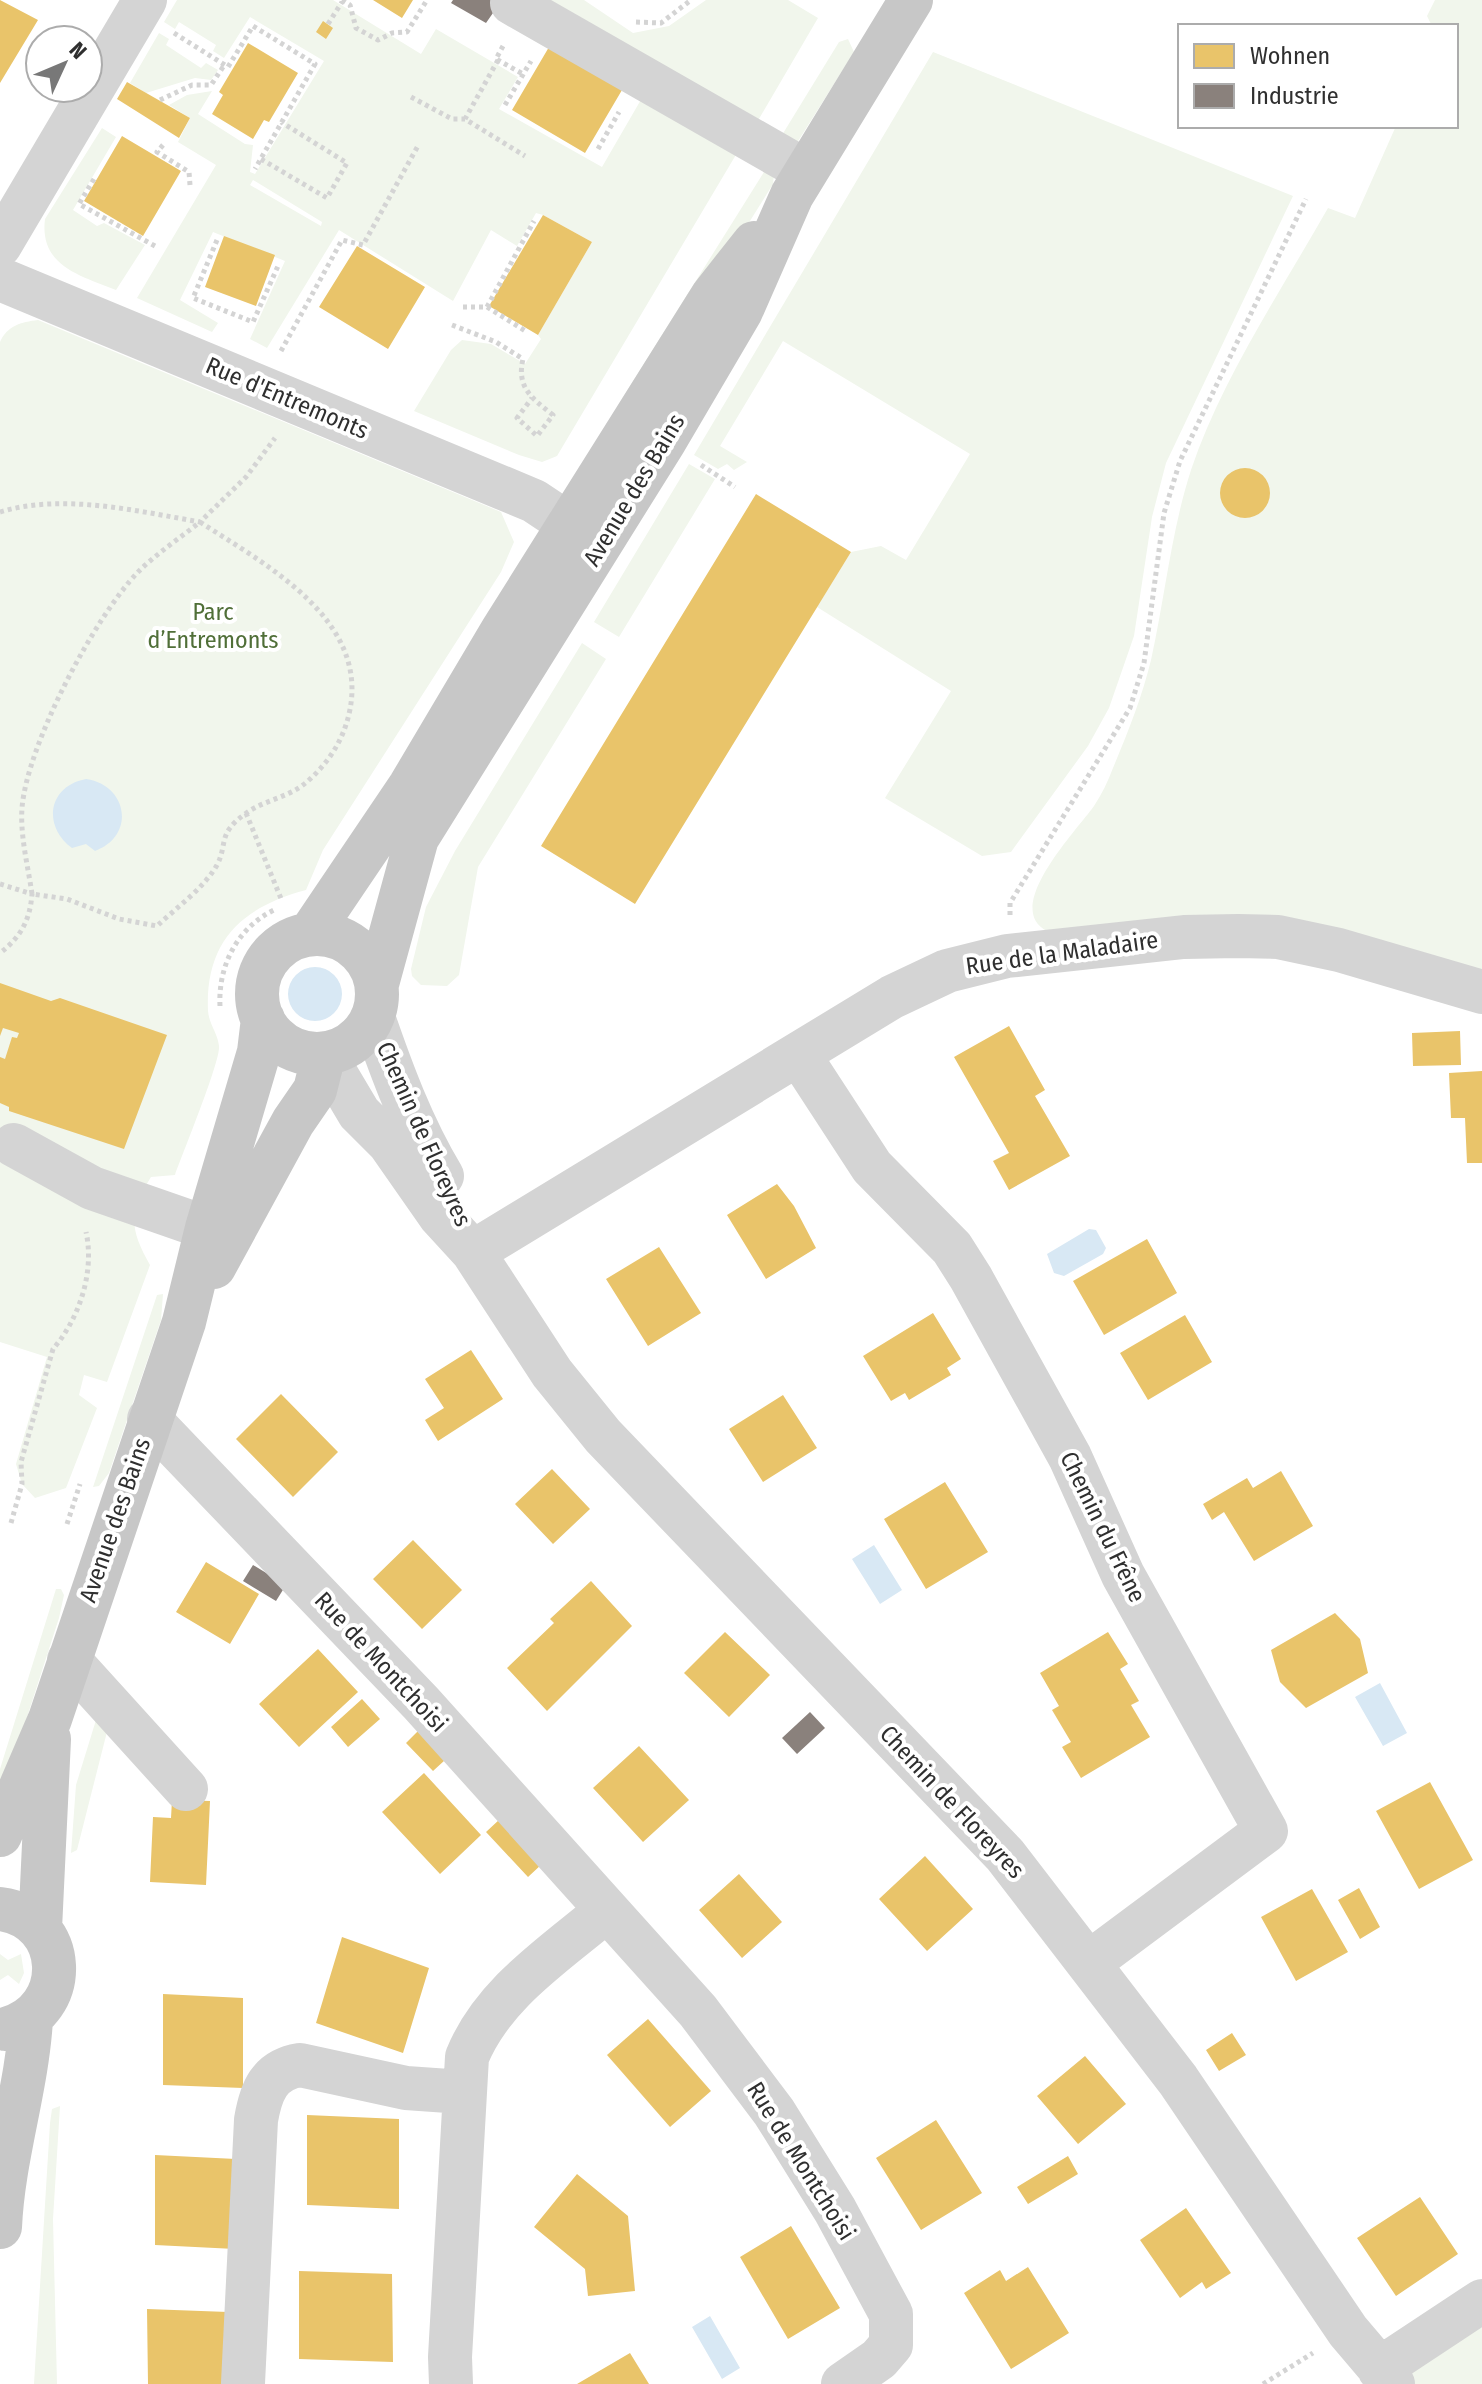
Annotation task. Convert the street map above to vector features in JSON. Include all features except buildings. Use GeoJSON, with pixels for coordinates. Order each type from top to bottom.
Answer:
{"type":"FeatureCollection","features":[{"type":"Feature","properties":{"kind":"main road","name":"Avenue des Bains"},"geometry":{"type":"LineString","coordinates":[[297,920],[410,786],[713,295],[799,183],[911,0]]}},
{"type":"Feature","properties":{"kind":"main road","name":"Avenue des Bains"},"geometry":{"type":"LineString","coordinates":[[375,1000],[417,838],[458,776],[741,311],[799,183]]}},
{"type":"Feature","properties":{"kind":"main road"},"geometry":{"type":"LineString","coordinates":[[297,920],[353,946],[370,967],[375,1000],[354,1042],[324,1054],[309,1054],[282,1043],[263,1019],[258,1001],[258,983],[265,965],[276,950],[292,939],[297,920]]}},
{"type":"Feature","properties":{"kind":"main road","name":"Avenue des Bains"},"geometry":{"type":"LineString","coordinates":[[50,1719],[184,1322],[207,1228],[259,1052],[263,1019]]}},
{"type":"Feature","properties":{"kind":"main road","name":"Avenue des Bains"},"geometry":{"type":"LineString","coordinates":[[184,1322],[293,1122],[315,1090],[324,1054]]}},
{"type":"Feature","properties":{"kind":"main road"},"geometry":{"type":"LineString","coordinates":[[0,1835],[50,1719]]}},
{"type":"Feature","properties":{"kind":"main road"},"geometry":{"type":"LineString","coordinates":[[40,1929],[50,1719]]}},
{"type":"Feature","properties":{"kind":"main road"},"geometry":{"type":"LineString","coordinates":[[0,1909],[23,1916],[40,1929],[54,1959],[55,1976],[43,2007],[16,2024],[23,2083],[1,2197]]}},
{"type":"Feature","properties":{"kind":"street"},"geometry":{"type":"LineString","coordinates":[[512,3],[799,183]]}},
{"type":"Feature","properties":{"kind":"street"},"geometry":{"type":"LineString","coordinates":[[0,271],[156,14]]}},
{"type":"Feature","properties":{"kind":"street","name":"Rue d'Entremonts"},"geometry":{"type":"LineString","coordinates":[[0,271],[534,501],[570,525]]}},
{"type":"Feature","properties":{"kind":"street","name":"Avenue des Bains"},"geometry":{"type":"LineString","coordinates":[[458,776],[449,757],[573,554],[576,534],[570,525]]}},
{"type":"Feature","properties":{"kind":"street","name":"Rue de la Maladaire"},"geometry":{"type":"LineString","coordinates":[[473,1252],[920,982],[977,962],[1184,937],[1278,937],[1339,950],[1482,992]]}},
{"type":"Feature","properties":{"kind":"street","name":"Chemin de Floreyres"},"geometry":{"type":"LineString","coordinates":[[375,1000],[421,1142],[461,1209],[473,1252]]}},
{"type":"Feature","properties":{"kind":"street","name":"Chemin de Floreyres"},"geometry":{"type":"LineString","coordinates":[[324,1054],[359,1113],[389,1143],[440,1216],[473,1252],[552,1373],[603,1436],[1005,1855],[1178,2080],[1348,2331],[1387,2377]]}},
{"type":"Feature","properties":{"kind":"street","name":"Chemin du Frêne"},"geometry":{"type":"LineString","coordinates":[[799,1055],[872,1167],[952,1248],[971,1278],[1070,1457],[1123,1575],[1266,1831],[1090,1962]]}},
{"type":"Feature","properties":{"kind":"street"},"geometry":{"type":"LineString","coordinates":[[14,1145],[92,1188],[207,1228]]}},
{"type":"Feature","properties":{"kind":"street","name":"Rue de Montchoisi"},"geometry":{"type":"LineString","coordinates":[[149,1419],[421,1703],[698,2011],[774,2112],[891,2314],[891,2345],[879,2359],[843,2384]]}},
{"type":"Feature","properties":{"kind":"street"},"geometry":{"type":"LineString","coordinates":[[69,1660],[186,1789]]}},
{"type":"Feature","properties":{"kind":"street"},"geometry":{"type":"LineString","coordinates":[[451,2384],[467,2057],[477,2032],[493,2010],[607,1910]]}},
{"type":"Feature","properties":{"kind":"street"},"geometry":{"type":"LineString","coordinates":[[243,2383],[256,2120],[263,2089],[272,2076],[284,2067],[300,2065],[406,2088],[463,2092]]}},
{"type":"Feature","properties":{"kind":"street"},"geometry":{"type":"LineString","coordinates":[[1387,2377],[1482,2301]]}},
{"type":"Feature","properties":{"kind":"path"},"geometry":{"type":"LineString","coordinates":[[328,24],[342,1],[350,5],[356,28],[378,40],[392,33],[407,32],[427,0]]}},
{"type":"Feature","properties":{"kind":"path"},"geometry":{"type":"LineString","coordinates":[[625,16],[636,22],[661,23],[691,0]]}},
{"type":"Feature","properties":{"kind":"path"},"geometry":{"type":"LineString","coordinates":[[156,14],[228,67],[253,26],[315,64],[255,169]]}},
{"type":"Feature","properties":{"kind":"path"},"geometry":{"type":"LineString","coordinates":[[465,119],[498,60]]}},
{"type":"Feature","properties":{"kind":"path"},"geometry":{"type":"LineString","coordinates":[[160,100],[192,85],[211,85],[225,64]]}},
{"type":"Feature","properties":{"kind":"path"},"geometry":{"type":"LineString","coordinates":[[411,97],[452,119],[465,119],[525,156]]}},
{"type":"Feature","properties":{"kind":"path"},"geometry":{"type":"LineString","coordinates":[[261,159],[327,198],[347,163],[281,122]]}},
{"type":"Feature","properties":{"kind":"path"},"geometry":{"type":"LineString","coordinates":[[274,364],[342,240],[363,245],[419,144]]}},
{"type":"Feature","properties":{"kind":"path"},"geometry":{"type":"LineString","coordinates":[[163,145],[157,152],[189,172],[190,185]]}},
{"type":"Feature","properties":{"kind":"path"},"geometry":{"type":"LineString","coordinates":[[94,179],[79,204],[155,246]]}},
{"type":"Feature","properties":{"kind":"path"},"geometry":{"type":"LineString","coordinates":[[1007,956],[1010,903],[1130,708],[1144,663],[1164,513],[1180,461],[1306,199]]}},
{"type":"Feature","properties":{"kind":"path"},"geometry":{"type":"LineString","coordinates":[[487,307],[534,221]]}},
{"type":"Feature","properties":{"kind":"path"},"geometry":{"type":"LineString","coordinates":[[217,240],[193,298],[253,322],[278,266]]}},
{"type":"Feature","properties":{"kind":"path"},"geometry":{"type":"LineString","coordinates":[[463,307],[487,307],[527,332]]}},
{"type":"Feature","properties":{"kind":"path"},"geometry":{"type":"LineString","coordinates":[[452,325],[496,342],[523,359],[520,372],[524,391],[553,415],[537,436],[517,418],[532,398]]}},
{"type":"Feature","properties":{"kind":"path"},"geometry":{"type":"LineString","coordinates":[[0,953],[15,942],[30,916],[32,894],[22,809],[38,752],[75,666],[115,600],[139,572],[200,522],[246,477],[280,429]]}},
{"type":"Feature","properties":{"kind":"path"},"geometry":{"type":"LineString","coordinates":[[704,467],[735,487]]}},
{"type":"Feature","properties":{"kind":"path"},"geometry":{"type":"LineString","coordinates":[[0,512],[22,506],[49,505],[127,509],[200,522],[261,561],[313,604],[344,645],[351,669],[353,697],[344,733],[327,761],[291,795],[246,813],[222,837],[218,864],[157,926],[119,919],[67,899],[32,894],[0,884]]}},
{"type":"Feature","properties":{"kind":"path"},"geometry":{"type":"LineString","coordinates":[[220,1010],[221,976],[235,943],[252,924],[297,920],[246,813]]}},
{"type":"Feature","properties":{"kind":"path"},"geometry":{"type":"LineString","coordinates":[[11,1523],[22,1484],[21,1462],[53,1349],[64,1336],[88,1273],[85,1229],[92,1188]]}},
{"type":"Feature","properties":{"kind":"path"},"geometry":{"type":"LineString","coordinates":[[64,1533],[85,1469]]}},
{"type":"Feature","properties":{"kind":"path"},"geometry":{"type":"LineString","coordinates":[[1263,2384],[1348,2331]]}},
{"type":"Feature","properties":{"kind":"green space"},"geometry":{"type":"Polygon","coordinates":[[[177,0],[333,0],[421,54],[436,29],[518,77],[499,109],[602,167],[646,91],[740,148],[557,456],[542,462],[414,411],[451,350],[462,340],[491,344],[525,364],[541,339],[538,335],[592,242],[543,215],[536,213],[517,246],[491,230],[453,301],[339,230],[267,348],[250,339],[285,261],[213,232],[180,300],[218,323],[212,332],[137,298],[216,165],[178,142],[190,118],[169,105],[187,95],[212,91],[198,114],[245,144],[253,145],[250,172],[255,174],[324,61],[250,17],[224,58],[213,51],[216,45],[179,22],[175,29],[164,22],[177,0]],[[253,180],[250,185],[321,226],[322,222],[253,180]]]}},
{"type":"Feature","properties":{"kind":"green space"},"geometry":{"type":"Polygon","coordinates":[[[524,0],[584,0],[633,33],[669,26],[706,0],[788,0],[818,18],[753,129],[524,0]]]}},
{"type":"Feature","properties":{"kind":"green space"},"geometry":{"type":"Polygon","coordinates":[[[1435,0],[1482,0],[1482,970],[1047,931],[1035,920],[1033,905],[1037,887],[1047,868],[1100,797],[1129,728],[1151,660],[1184,493],[1204,436],[1235,369],[1328,208],[1355,218],[1395,128],[1458,128],[1458,24],[1431,24],[1427,16],[1435,0]]]}},
{"type":"Feature","properties":{"kind":"green space"},"geometry":{"type":"Polygon","coordinates":[[[159,33],[169,39],[166,45],[201,68],[206,63],[218,70],[211,80],[195,78],[146,93],[130,83],[159,33]]]}},
{"type":"Feature","properties":{"kind":"green space"},"geometry":{"type":"Polygon","coordinates":[[[848,39],[854,52],[795,146],[782,135],[839,42],[848,39]]]}},
{"type":"Feature","properties":{"kind":"green space"},"geometry":{"type":"Polygon","coordinates":[[[933,52],[1293,196],[1166,463],[1152,517],[1134,636],[1109,708],[1088,746],[1011,852],[982,856],[885,798],[951,691],[817,607],[851,552],[881,546],[906,560],[970,454],[783,341],[720,446],[747,462],[734,470],[727,464],[718,469],[694,455],[933,52]]]}},
{"type":"Feature","properties":{"kind":"green space"},"geometry":{"type":"Polygon","coordinates":[[[102,128],[116,137],[73,210],[97,226],[104,223],[145,245],[116,290],[65,267],[49,248],[45,235],[45,219],[102,128]]]}},
{"type":"Feature","properties":{"kind":"green space"},"geometry":{"type":"Polygon","coordinates":[[[764,172],[774,174],[773,184],[634,407],[622,399],[764,172]]]}},
{"type":"Feature","properties":{"kind":"green space","name":"Parc d’Entremonts"},"geometry":{"type":"Polygon","coordinates":[[[38,320],[501,512],[514,542],[501,572],[323,850],[306,890],[263,906],[246,917],[221,946],[209,986],[208,1011],[219,1046],[214,1069],[175,1175],[151,1177],[135,1211],[138,1241],[150,1265],[107,1382],[84,1375],[79,1395],[97,1408],[66,1488],[35,1498],[22,1484],[16,1464],[47,1357],[0,1342],[0,342],[6,332],[15,326],[38,320]]]}},
{"type":"Feature","properties":{"kind":"green space"},"geometry":{"type":"Polygon","coordinates":[[[689,464],[715,479],[619,637],[594,622],[689,464]]]}},
{"type":"Feature","properties":{"kind":"green space"},"geometry":{"type":"Polygon","coordinates":[[[582,643],[606,659],[478,867],[459,975],[447,986],[421,985],[412,976],[411,969],[426,907],[455,851],[582,643]]]}},
{"type":"Feature","properties":{"kind":"green space"},"geometry":{"type":"Polygon","coordinates":[[[163,1294],[161,1320],[109,1473],[99,1486],[93,1487],[157,1295],[163,1294]]]}},
{"type":"Feature","properties":{"kind":"green space"},"geometry":{"type":"Polygon","coordinates":[[[56,1589],[61,1589],[64,1595],[59,1618],[0,1801],[0,1769],[56,1589]]]}},
{"type":"Feature","properties":{"kind":"green space"},"geometry":{"type":"Polygon","coordinates":[[[96,1720],[110,1720],[77,1850],[71,1853],[76,1785],[96,1720]]]}},
{"type":"Feature","properties":{"kind":"green space"},"geometry":{"type":"Polygon","coordinates":[[[0,1954],[8,1960],[21,1954],[24,1973],[19,1984],[8,1975],[0,1980],[0,1954]]]}},
{"type":"Feature","properties":{"kind":"green space"},"geometry":{"type":"Polygon","coordinates":[[[60,2106],[53,2219],[57,2384],[34,2384],[50,2123],[52,2109],[60,2106]]]}},
{"type":"Feature","properties":{"kind":"green space"},"geometry":{"type":"Polygon","coordinates":[[[1482,2301],[1482,2384],[1369,2384],[1482,2301]]]}},
{"type":"Feature","properties":{"kind":"water"},"geometry":{"type":"Polygon","coordinates":[[[86,779],[100,783],[111,791],[122,812],[117,834],[108,844],[95,851],[86,844],[72,848],[62,839],[53,818],[57,798],[73,783],[86,779]]]}},
{"type":"Feature","properties":{"kind":"water"},"geometry":{"type":"Polygon","coordinates":[[[315,967],[334,975],[342,994],[334,1013],[315,1021],[296,1013],[288,994],[296,975],[315,967]]]}},
{"type":"Feature","properties":{"kind":"water"},"geometry":{"type":"Polygon","coordinates":[[[1089,1229],[1096,1230],[1106,1248],[1103,1254],[1064,1276],[1054,1273],[1047,1254],[1089,1229]]]}},
{"type":"Feature","properties":{"kind":"water"},"geometry":{"type":"Polygon","coordinates":[[[874,1545],[902,1590],[880,1604],[852,1559],[874,1545]]]}},
{"type":"Feature","properties":{"kind":"water"},"geometry":{"type":"Polygon","coordinates":[[[1380,1683],[1407,1733],[1383,1746],[1355,1697],[1380,1683]]]}},
{"type":"Feature","properties":{"kind":"water"},"geometry":{"type":"Polygon","coordinates":[[[710,2316],[740,2368],[722,2379],[692,2327],[710,2316]]]}}]}
